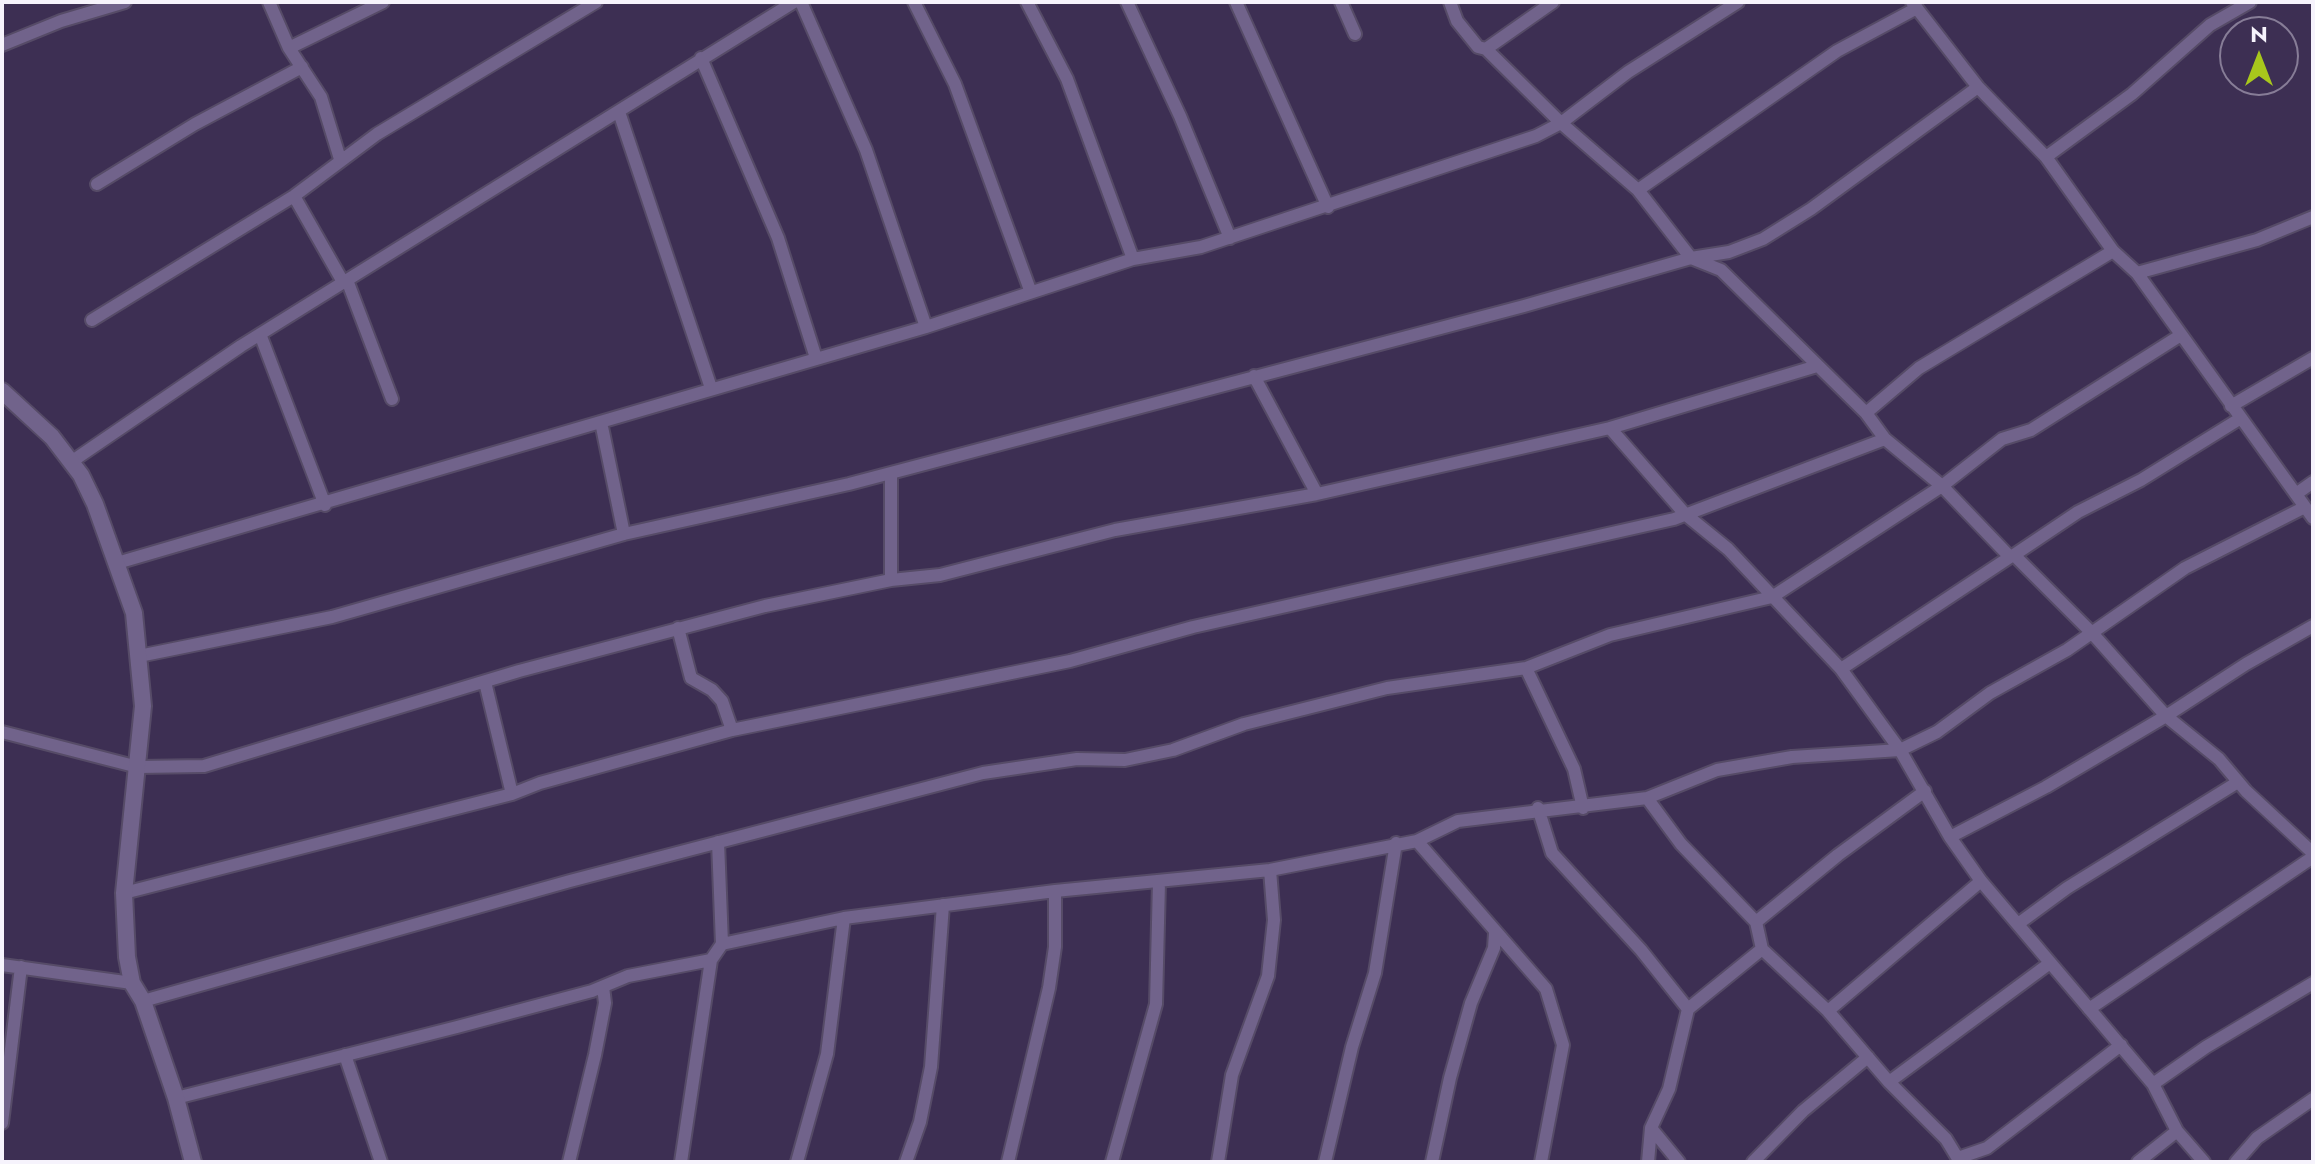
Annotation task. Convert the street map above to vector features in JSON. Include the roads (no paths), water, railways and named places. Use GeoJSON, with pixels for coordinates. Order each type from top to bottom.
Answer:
{"type":"FeatureCollection","features":[{"type":"Feature","properties":{"kind":"street"},"geometry":{"type":"LineString","coordinates":[[2,45],[61,21],[125,2]]}},
{"type":"Feature","properties":{"kind":"street"},"geometry":{"type":"LineString","coordinates":[[269,2],[289,48],[321,97],[340,159]]}},
{"type":"Feature","properties":{"kind":"street"},"geometry":{"type":"LineString","coordinates":[[289,48],[383,2]]}},
{"type":"Feature","properties":{"kind":"street"},"geometry":{"type":"LineString","coordinates":[[92,320],[294,196],[340,159],[596,2]]}},
{"type":"Feature","properties":{"kind":"street"},"geometry":{"type":"LineString","coordinates":[[71,462],[260,334],[794,2]]}},
{"type":"Feature","properties":{"kind":"street"},"geometry":{"type":"LineString","coordinates":[[801,2],[866,150],[926,327]]}},
{"type":"Feature","properties":{"kind":"street"},"geometry":{"type":"LineString","coordinates":[[914,2],[955,84],[1030,290]]}},
{"type":"Feature","properties":{"kind":"street"},"geometry":{"type":"LineString","coordinates":[[1027,2],[1067,79],[1133,259]]}},
{"type":"Feature","properties":{"kind":"street"},"geometry":{"type":"LineString","coordinates":[[1127,2],[1180,116],[1230,238]]}},
{"type":"Feature","properties":{"kind":"street"},"geometry":{"type":"LineString","coordinates":[[1236,2],[1328,207]]}},
{"type":"Feature","properties":{"kind":"street"},"geometry":{"type":"LineString","coordinates":[[1341,2],[1355,34]]}},
{"type":"Feature","properties":{"kind":"street"},"geometry":{"type":"LineString","coordinates":[[1450,2],[1457,21],[1478,47],[1486,49],[1561,123],[1638,190],[1691,258],[1721,270],[1866,413],[1885,439],[1942,486],[2092,633],[2166,716],[2219,759],[2238,782],[2313,855],[2089,1009]]}},
{"type":"Feature","properties":{"kind":"street"},"geometry":{"type":"LineString","coordinates":[[1486,49],[1553,2]]}},
{"type":"Feature","properties":{"kind":"street"},"geometry":{"type":"LineString","coordinates":[[117,559],[325,505],[711,388],[926,327],[1030,290],[1133,259],[1201,247],[1536,136],[1561,123],[1628,72],[1738,2]]}},
{"type":"Feature","properties":{"kind":"street"},"geometry":{"type":"LineString","coordinates":[[2046,157],[2132,94],[2210,25],[2250,2]]}},
{"type":"Feature","properties":{"kind":"street"},"geometry":{"type":"LineString","coordinates":[[722,944],[844,918],[1055,891],[1270,870],[1417,841],[1458,821],[1538,808],[1583,808],[1647,798],[1674,785],[1738,766],[1792,757],[1900,750],[1937,732],[1990,693],[2092,633],[2185,568],[2309,512],[2137,273],[2113,251],[2046,157],[1978,87],[1915,5],[1791,81],[1638,190]]}},
{"type":"Feature","properties":{"kind":"street"},"geometry":{"type":"LineString","coordinates":[[701,58],[778,238],[816,358]]}},
{"type":"Feature","properties":{"kind":"street"},"geometry":{"type":"LineString","coordinates":[[97,184],[195,124],[302,67]]}},
{"type":"Feature","properties":{"kind":"street"},"geometry":{"type":"LineString","coordinates":[[139,656],[332,617],[624,534],[891,473],[1524,306],[1691,258],[1729,252],[1763,239],[1811,209],[1978,87]]}},
{"type":"Feature","properties":{"kind":"street"},"geometry":{"type":"LineString","coordinates":[[619,112],[711,388]]}},
{"type":"Feature","properties":{"kind":"street"},"geometry":{"type":"LineString","coordinates":[[294,196],[345,281],[392,399]]}},
{"type":"Feature","properties":{"kind":"street"},"geometry":{"type":"LineString","coordinates":[[2137,273],[2257,240],[2313,217]]}},
{"type":"Feature","properties":{"kind":"street"},"geometry":{"type":"LineString","coordinates":[[1866,413],[1919,368],[2113,251]]}},
{"type":"Feature","properties":{"kind":"street"},"geometry":{"type":"LineString","coordinates":[[260,334],[325,505]]}},
{"type":"Feature","properties":{"kind":"street"},"geometry":{"type":"LineString","coordinates":[[143,1001],[718,842],[983,773],[1077,759],[1125,760],[1173,750],[1244,724],[1387,688],[1526,668],[1610,635],[1772,597],[1942,486],[2002,439],[2031,430],[2181,335]]}},
{"type":"Feature","properties":{"kind":"street"},"geometry":{"type":"LineString","coordinates":[[2231,406],[2313,358]]}},
{"type":"Feature","properties":{"kind":"street"},"geometry":{"type":"LineString","coordinates":[[2,732],[138,767],[204,766],[678,628],[891,580],[940,575],[1115,530],[1317,494],[1610,428],[1817,366]]}},
{"type":"Feature","properties":{"kind":"street"},"geometry":{"type":"LineString","coordinates":[[1254,376],[1317,494]]}},
{"type":"Feature","properties":{"kind":"street"},"geometry":{"type":"LineString","coordinates":[[2,391],[33,417],[71,462],[95,504],[134,613],[143,706],[124,893],[127,957],[132,983],[143,1001],[176,1098],[193,1162]]}},
{"type":"Feature","properties":{"kind":"street"},"geometry":{"type":"LineString","coordinates":[[1841,669],[2078,512],[2141,480],[2241,418]]}},
{"type":"Feature","properties":{"kind":"street"},"geometry":{"type":"LineString","coordinates":[[601,422],[624,534]]}},
{"type":"Feature","properties":{"kind":"street"},"geometry":{"type":"LineString","coordinates":[[1610,428],[1685,514],[1728,549],[1841,669],[1900,750],[1950,837],[1981,881],[2153,1084],[2177,1131],[2204,1162]]}},
{"type":"Feature","properties":{"kind":"street"},"geometry":{"type":"LineString","coordinates":[[124,893],[512,794],[594,767],[732,730],[1055,664],[1193,627],[1685,514],[1885,439]]}},
{"type":"Feature","properties":{"kind":"street"},"geometry":{"type":"LineString","coordinates":[[891,473],[891,580]]}},
{"type":"Feature","properties":{"kind":"street"},"geometry":{"type":"LineString","coordinates":[[2296,494],[2313,482]]}},
{"type":"Feature","properties":{"kind":"street"},"geometry":{"type":"LineString","coordinates":[[1950,837],[2046,787],[2313,626]]}},
{"type":"Feature","properties":{"kind":"street"},"geometry":{"type":"LineString","coordinates":[[678,628],[691,678],[712,690],[722,701],[732,730]]}},
{"type":"Feature","properties":{"kind":"street"},"geometry":{"type":"LineString","coordinates":[[1526,668],[1574,769],[1583,808]]}},
{"type":"Feature","properties":{"kind":"street"},"geometry":{"type":"LineString","coordinates":[[485,682],[512,794]]}},
{"type":"Feature","properties":{"kind":"street"},"geometry":{"type":"LineString","coordinates":[[2018,924],[2067,888],[2238,782]]}},
{"type":"Feature","properties":{"kind":"street"},"geometry":{"type":"LineString","coordinates":[[1756,922],[1925,791]]}},
{"type":"Feature","properties":{"kind":"street"},"geometry":{"type":"LineString","coordinates":[[1647,798],[1681,844],[1756,922],[1762,949],[1828,1011],[1889,1082],[1946,1139],[1959,1160],[1987,1148],[2121,1045]]}},
{"type":"Feature","properties":{"kind":"street"},"geometry":{"type":"LineString","coordinates":[[1538,808],[1552,853],[1641,950],[1688,1009]]}},
{"type":"Feature","properties":{"kind":"street"},"geometry":{"type":"LineString","coordinates":[[1417,841],[1546,989],[1563,1045],[1541,1162]]}},
{"type":"Feature","properties":{"kind":"street"},"geometry":{"type":"LineString","coordinates":[[681,1162],[711,960],[722,944],[718,842]]}},
{"type":"Feature","properties":{"kind":"street"},"geometry":{"type":"LineString","coordinates":[[1325,1162],[1352,1047],[1375,973],[1396,843]]}},
{"type":"Feature","properties":{"kind":"street"},"geometry":{"type":"LineString","coordinates":[[1218,1162],[1232,1075],[1268,976],[1274,920],[1270,870]]}},
{"type":"Feature","properties":{"kind":"street"},"geometry":{"type":"LineString","coordinates":[[1828,1011],[1981,881]]}},
{"type":"Feature","properties":{"kind":"street"},"geometry":{"type":"LineString","coordinates":[[1112,1162],[1156,1004],[1159,882]]}},
{"type":"Feature","properties":{"kind":"street"},"geometry":{"type":"LineString","coordinates":[[1008,1162],[1049,988],[1055,947],[1055,891]]}},
{"type":"Feature","properties":{"kind":"street"},"geometry":{"type":"LineString","coordinates":[[906,1162],[920,1122],[931,1067],[943,905]]}},
{"type":"Feature","properties":{"kind":"street"},"geometry":{"type":"LineString","coordinates":[[797,1162],[827,1054],[844,918]]}},
{"type":"Feature","properties":{"kind":"street"},"geometry":{"type":"LineString","coordinates":[[1432,1162],[1466,1018],[1494,948],[1495,933]]}},
{"type":"Feature","properties":{"kind":"street"},"geometry":{"type":"LineString","coordinates":[[1648,1162],[1651,1128],[1669,1089],[1688,1009],[1762,949]]}},
{"type":"Feature","properties":{"kind":"street"},"geometry":{"type":"LineString","coordinates":[[176,1098],[603,987],[628,976],[711,960]]}},
{"type":"Feature","properties":{"kind":"street"},"geometry":{"type":"LineString","coordinates":[[1889,1082],[2050,963]]}},
{"type":"Feature","properties":{"kind":"street"},"geometry":{"type":"LineString","coordinates":[[2,965],[132,983]]}},
{"type":"Feature","properties":{"kind":"street"},"geometry":{"type":"LineString","coordinates":[[2,1123],[21,967]]}},
{"type":"Feature","properties":{"kind":"street"},"geometry":{"type":"LineString","coordinates":[[2153,1084],[2206,1047],[2313,983]]}},
{"type":"Feature","properties":{"kind":"street"},"geometry":{"type":"LineString","coordinates":[[569,1162],[595,1055],[605,1003],[603,987]]}},
{"type":"Feature","properties":{"kind":"street"},"geometry":{"type":"LineString","coordinates":[[345,1055],[381,1162]]}},
{"type":"Feature","properties":{"kind":"street"},"geometry":{"type":"LineString","coordinates":[[1753,1162],[1803,1111],[1868,1057]]}},
{"type":"Feature","properties":{"kind":"street"},"geometry":{"type":"LineString","coordinates":[[2236,1162],[2257,1138],[2313,1099]]}},
{"type":"Feature","properties":{"kind":"street"},"geometry":{"type":"LineString","coordinates":[[1651,1128],[1679,1162]]}},
{"type":"Feature","properties":{"kind":"street"},"geometry":{"type":"LineString","coordinates":[[2138,1162],[2177,1131]]}}]}
